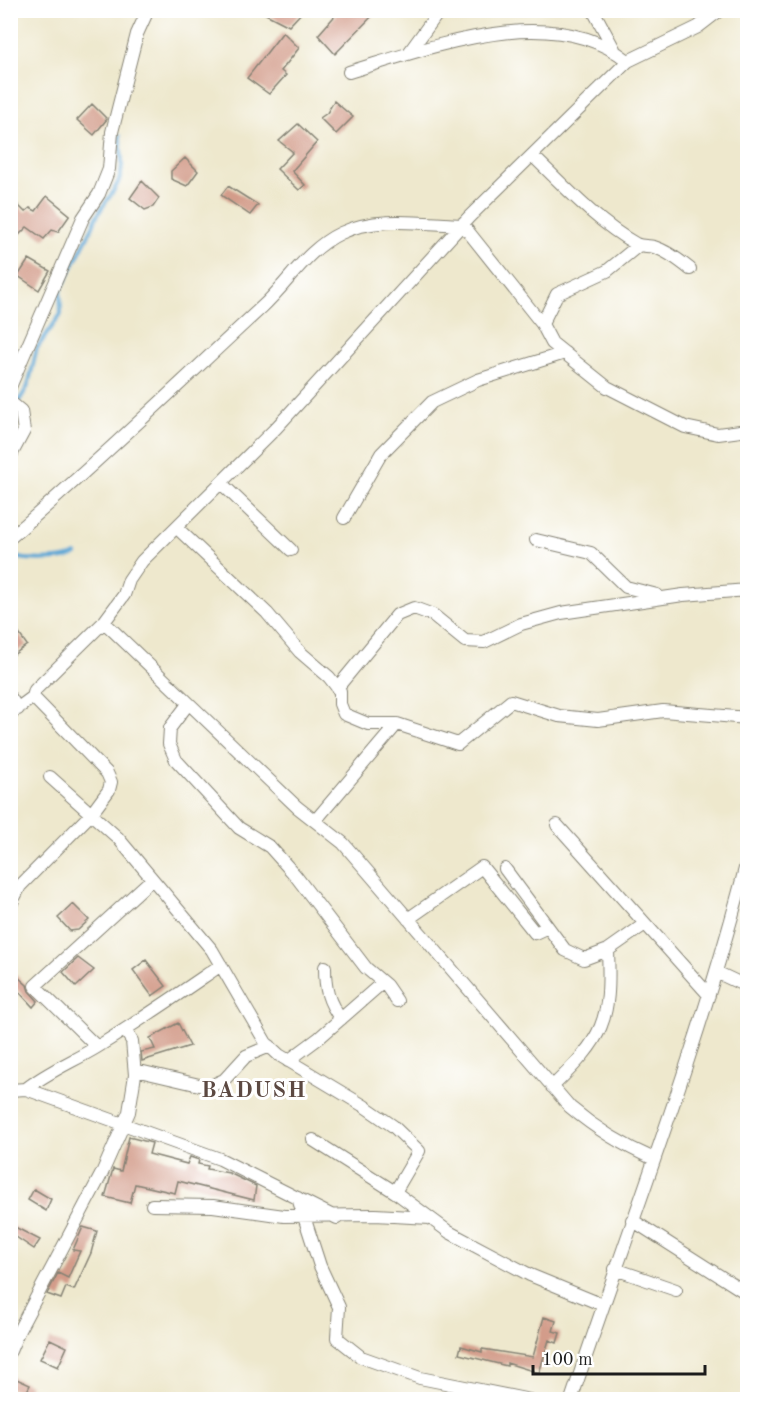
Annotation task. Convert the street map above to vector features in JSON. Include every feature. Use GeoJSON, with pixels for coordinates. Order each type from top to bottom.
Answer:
{"type":"FeatureCollection","features":[{"type":"Feature","properties":{"kind":"street"},"geometry":{"type":"LineString","coordinates":[[10,387],[16,358],[83,218],[99,194],[109,169],[112,132],[138,34],[147,10]]}},
{"type":"Feature","properties":{"kind":"street"},"geometry":{"type":"LineString","coordinates":[[408,54],[440,10]]}},
{"type":"Feature","properties":{"kind":"street"},"geometry":{"type":"LineString","coordinates":[[593,10],[614,49]]}},
{"type":"Feature","properties":{"kind":"street"},"geometry":{"type":"LineString","coordinates":[[10,697],[14,711],[33,697],[35,690],[104,622],[124,595],[129,580],[142,561],[276,428],[405,285],[463,225],[628,61],[698,27],[720,10]]}},
{"type":"Feature","properties":{"kind":"street"},"geometry":{"type":"LineString","coordinates":[[349,72],[494,32],[530,30],[566,33],[597,41],[614,49],[628,61]]}},
{"type":"Feature","properties":{"kind":"street"},"geometry":{"type":"LineString","coordinates":[[533,156],[572,195],[616,231],[639,245],[654,247],[677,258],[690,269]]}},
{"type":"Feature","properties":{"kind":"street"},"geometry":{"type":"LineString","coordinates":[[10,538],[273,297],[319,246],[342,232],[363,225],[393,222],[463,225],[542,324],[552,343],[607,387],[685,427],[718,434],[747,430]]}},
{"type":"Feature","properties":{"kind":"street"},"geometry":{"type":"LineString","coordinates":[[542,324],[558,294],[607,271],[639,245]]}},
{"type":"Feature","properties":{"kind":"street"},"geometry":{"type":"LineString","coordinates":[[344,518],[381,454],[432,402],[478,381],[565,353]]}},
{"type":"Feature","properties":{"kind":"street"},"geometry":{"type":"LineString","coordinates":[[10,402],[21,411],[24,430],[10,457]]}},
{"type":"Feature","properties":{"kind":"street"},"geometry":{"type":"LineString","coordinates":[[221,483],[291,550]]}},
{"type":"Feature","properties":{"kind":"street"},"geometry":{"type":"LineString","coordinates":[[177,528],[267,613],[300,652],[329,677],[337,688],[344,714],[368,724],[397,724],[458,744],[511,701],[559,716],[598,720],[663,711],[747,718]]}},
{"type":"Feature","properties":{"kind":"street"},"geometry":{"type":"LineString","coordinates":[[536,540],[591,553],[626,587],[664,597]]}},
{"type":"Feature","properties":{"kind":"street"},"geometry":{"type":"LineString","coordinates":[[337,688],[397,615],[414,608],[433,615],[465,641],[484,642],[520,624],[561,613],[664,597],[747,590]]}},
{"type":"Feature","properties":{"kind":"street"},"geometry":{"type":"LineString","coordinates":[[104,622],[188,704],[315,821],[343,843],[570,1107],[598,1131],[625,1147],[654,1159]]}},
{"type":"Feature","properties":{"kind":"street"},"geometry":{"type":"LineString","coordinates":[[10,906],[20,886],[92,813],[109,790],[111,782],[107,773],[33,697]]}},
{"type":"Feature","properties":{"kind":"street"},"geometry":{"type":"LineString","coordinates":[[188,704],[170,728],[169,744],[176,760],[239,828],[270,847],[295,875],[366,968],[397,1001]]}},
{"type":"Feature","properties":{"kind":"street"},"geometry":{"type":"LineString","coordinates":[[315,821],[397,724]]}},
{"type":"Feature","properties":{"kind":"street"},"geometry":{"type":"LineString","coordinates":[[50,777],[118,838],[152,879],[221,965],[270,1046],[288,1060],[393,1126],[419,1151],[395,1192]]}},
{"type":"Feature","properties":{"kind":"street"},"geometry":{"type":"LineString","coordinates":[[557,825],[709,995]]}},
{"type":"Feature","properties":{"kind":"street"},"geometry":{"type":"LineString","coordinates":[[571,1400],[709,995],[747,857]]}},
{"type":"Feature","properties":{"kind":"street"},"geometry":{"type":"LineString","coordinates":[[408,919],[482,867],[535,933],[548,927]]}},
{"type":"Feature","properties":{"kind":"street"},"geometry":{"type":"LineString","coordinates":[[505,869],[565,950],[584,959],[608,950],[645,924]]}},
{"type":"Feature","properties":{"kind":"street"},"geometry":{"type":"LineString","coordinates":[[97,1047],[35,986],[152,879]]}},
{"type":"Feature","properties":{"kind":"street"},"geometry":{"type":"LineString","coordinates":[[552,1087],[582,1058],[606,1019],[608,950]]}},
{"type":"Feature","properties":{"kind":"street"},"geometry":{"type":"LineString","coordinates":[[26,1089],[39,1079],[125,1030],[221,965]]}},
{"type":"Feature","properties":{"kind":"street"},"geometry":{"type":"LineString","coordinates":[[325,968],[325,990],[332,1007],[341,1019]]}},
{"type":"Feature","properties":{"kind":"street"},"geometry":{"type":"LineString","coordinates":[[716,972],[747,987]]}},
{"type":"Feature","properties":{"kind":"street"},"geometry":{"type":"LineString","coordinates":[[288,1060],[341,1019],[382,983]]}},
{"type":"Feature","properties":{"kind":"street"},"geometry":{"type":"LineString","coordinates":[[10,1351],[14,1334],[102,1173],[129,1112],[135,1070],[132,1041],[125,1030]]}},
{"type":"Feature","properties":{"kind":"street"},"geometry":{"type":"LineString","coordinates":[[135,1070],[208,1087],[224,1080],[246,1056],[270,1046]]}},
{"type":"Feature","properties":{"kind":"street"},"geometry":{"type":"LineString","coordinates":[[10,1090],[26,1089],[220,1160],[337,1218]]}},
{"type":"Feature","properties":{"kind":"street"},"geometry":{"type":"LineString","coordinates":[[313,1140],[395,1192],[449,1232],[530,1275],[603,1305]]}},
{"type":"Feature","properties":{"kind":"street"},"geometry":{"type":"LineString","coordinates":[[298,1198],[320,1266],[339,1307],[338,1338],[361,1357],[420,1378],[530,1400]]}},
{"type":"Feature","properties":{"kind":"street"},"geometry":{"type":"LineString","coordinates":[[152,1205],[213,1206],[303,1217],[337,1218],[375,1215],[431,1218]]}},
{"type":"Feature","properties":{"kind":"street"},"geometry":{"type":"LineString","coordinates":[[632,1220],[747,1294]]}},
{"type":"Feature","properties":{"kind":"street"},"geometry":{"type":"LineString","coordinates":[[615,1269],[676,1290]]}},
{"type":"Feature","properties":{"kind":"building"},"geometry":{"type":"Polygon","coordinates":[[[258,10],[304,10],[289,26],[258,10]]]}},
{"type":"Feature","properties":{"kind":"building"},"geometry":{"type":"Polygon","coordinates":[[[340,10],[378,10],[335,54],[318,35],[340,10]]]}},
{"type":"Feature","properties":{"kind":"building"},"geometry":{"type":"Polygon","coordinates":[[[283,32],[299,48],[281,71],[286,75],[269,94],[247,78],[283,32]]]}},
{"type":"Feature","properties":{"kind":"building"},"geometry":{"type":"Polygon","coordinates":[[[334,101],[353,117],[336,134],[320,118],[327,113],[334,101]]]}},
{"type":"Feature","properties":{"kind":"building"},"geometry":{"type":"Polygon","coordinates":[[[92,104],[107,119],[94,135],[77,120],[92,104]]]}},
{"type":"Feature","properties":{"kind":"building"},"geometry":{"type":"Polygon","coordinates":[[[298,124],[317,142],[292,171],[305,185],[299,190],[277,169],[293,152],[279,141],[298,124]]]}},
{"type":"Feature","properties":{"kind":"building"},"geometry":{"type":"Polygon","coordinates":[[[185,158],[198,171],[187,186],[171,179],[171,171],[185,158]]]}},
{"type":"Feature","properties":{"kind":"building"},"geometry":{"type":"Polygon","coordinates":[[[142,181],[159,198],[153,207],[145,210],[130,198],[142,181]]]}},
{"type":"Feature","properties":{"kind":"building"},"geometry":{"type":"Polygon","coordinates":[[[228,186],[258,205],[250,215],[221,195],[228,186]]]}},
{"type":"Feature","properties":{"kind":"building"},"geometry":{"type":"Polygon","coordinates":[[[47,196],[70,215],[58,232],[52,230],[44,239],[27,227],[10,244],[10,197],[25,212],[30,208],[36,211],[47,196]]]}},
{"type":"Feature","properties":{"kind":"building"},"geometry":{"type":"Polygon","coordinates":[[[29,259],[50,271],[39,290],[18,276],[29,259]]]}},
{"type":"Feature","properties":{"kind":"building"},"geometry":{"type":"Polygon","coordinates":[[[10,621],[27,645],[10,657],[10,621]]]}},
{"type":"Feature","properties":{"kind":"building"},"geometry":{"type":"Polygon","coordinates":[[[73,904],[89,920],[78,930],[70,931],[58,918],[73,904]]]}},
{"type":"Feature","properties":{"kind":"building"},"geometry":{"type":"Polygon","coordinates":[[[78,958],[94,970],[76,987],[63,972],[78,958]]]}},
{"type":"Feature","properties":{"kind":"building"},"geometry":{"type":"Polygon","coordinates":[[[146,960],[166,986],[152,996],[133,970],[146,960]]]}},
{"type":"Feature","properties":{"kind":"building"},"geometry":{"type":"Polygon","coordinates":[[[10,970],[27,985],[38,1001],[33,1007],[10,982],[10,970]]]}},
{"type":"Feature","properties":{"kind":"building"},"geometry":{"type":"Polygon","coordinates":[[[178,1023],[190,1046],[142,1061],[141,1052],[155,1049],[150,1038],[178,1023]]]}},
{"type":"Feature","properties":{"kind":"building"},"geometry":{"type":"Polygon","coordinates":[[[129,1137],[152,1143],[149,1154],[187,1164],[190,1157],[199,1160],[198,1164],[208,1166],[207,1169],[229,1173],[256,1186],[254,1200],[178,1181],[175,1193],[135,1184],[130,1203],[105,1197],[113,1169],[121,1171],[129,1137]]]}},
{"type":"Feature","properties":{"kind":"building"},"geometry":{"type":"Polygon","coordinates":[[[34,1189],[51,1199],[46,1211],[28,1200],[34,1189]]]}},
{"type":"Feature","properties":{"kind":"building"},"geometry":{"type":"Polygon","coordinates":[[[13,1226],[40,1240],[34,1249],[10,1233],[13,1226]]]}},
{"type":"Feature","properties":{"kind":"building"},"geometry":{"type":"Polygon","coordinates":[[[83,1227],[97,1231],[91,1253],[74,1290],[66,1287],[61,1299],[47,1294],[58,1273],[68,1278],[80,1251],[73,1250],[83,1227]]]}},
{"type":"Feature","properties":{"kind":"building"},"geometry":{"type":"Polygon","coordinates":[[[544,1317],[556,1321],[553,1331],[560,1333],[557,1343],[549,1340],[539,1373],[507,1363],[507,1366],[459,1354],[461,1346],[482,1352],[482,1349],[533,1357],[544,1317]]]}},
{"type":"Feature","properties":{"kind":"building"},"geometry":{"type":"Polygon","coordinates":[[[50,1339],[67,1347],[58,1367],[40,1359],[50,1339]]]}},
{"type":"Feature","properties":{"kind":"building"},"geometry":{"type":"Polygon","coordinates":[[[10,1376],[30,1385],[25,1395],[10,1388],[10,1376]]]}},
{"type":"Feature","properties":{"kind":"waterway"},"geometry":{"type":"LineString","coordinates":[[19,401],[28,386],[37,348],[61,314],[60,291],[98,213],[119,180],[122,163],[120,136]]}},
{"type":"Feature","properties":{"kind":"waterway"},"geometry":{"type":"LineString","coordinates":[[10,429],[11,418]]}},
{"type":"Feature","properties":{"kind":"waterway"},"geometry":{"type":"LineString","coordinates":[[10,554],[15,557],[43,560],[76,554]]}},
{"type":"Feature","properties":{"kind":"district","name":"BADUSH"},"geometry":{"type":"Point","coordinates":[254,1091]}}]}
